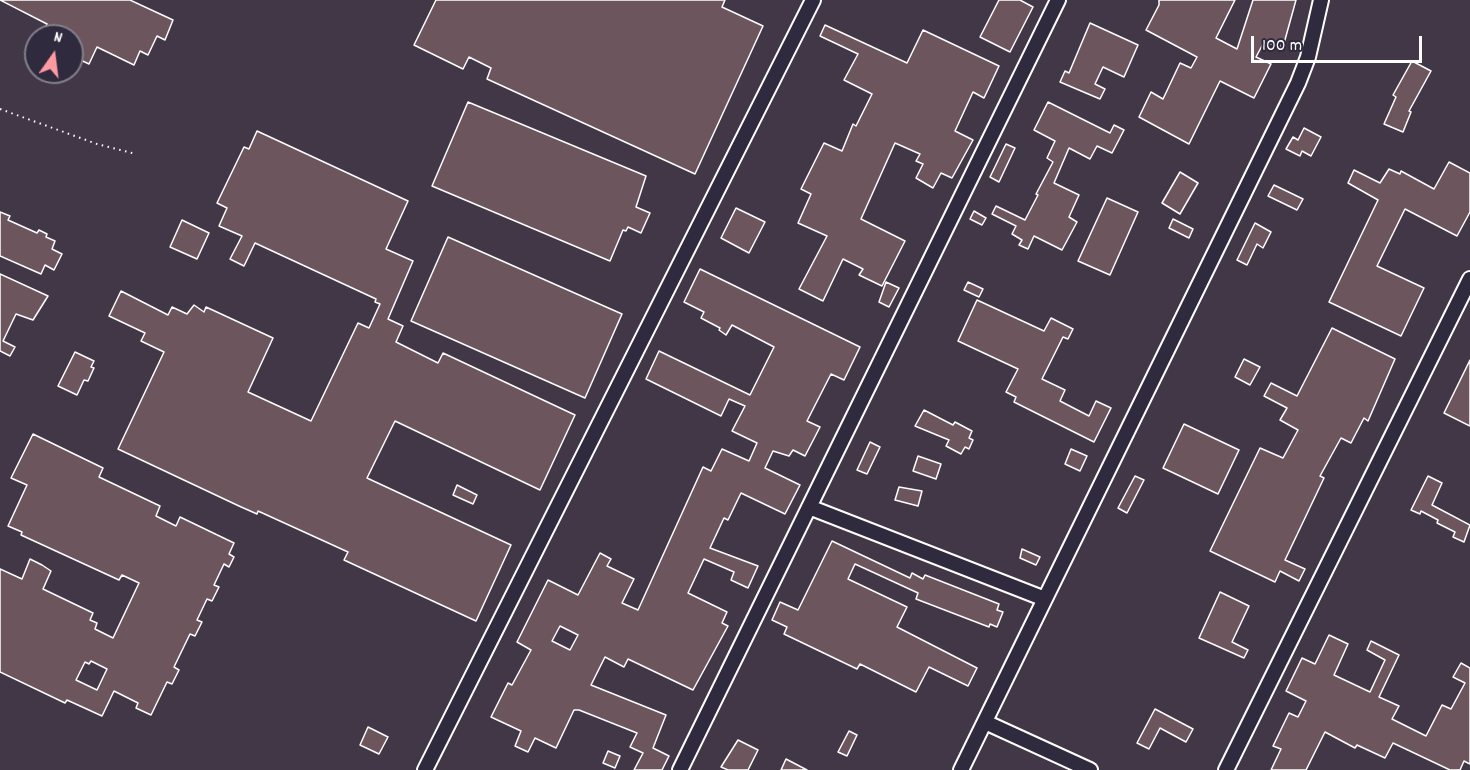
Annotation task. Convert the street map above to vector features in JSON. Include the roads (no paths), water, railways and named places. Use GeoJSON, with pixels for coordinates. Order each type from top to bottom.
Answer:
{"type":"FeatureCollection","features":[{"type":"Feature","properties":{"kind":"street"},"geometry":{"type":"LineString","coordinates":[[425,770],[813,0]]}},
{"type":"Feature","properties":{"kind":"street"},"geometry":{"type":"LineString","coordinates":[[680,770],[1058,0]]}},
{"type":"Feature","properties":{"kind":"street"},"geometry":{"type":"LineString","coordinates":[[962,770],[1298,82],[1308,57],[1321,0]]}},
{"type":"Feature","properties":{"kind":"street"},"geometry":{"type":"LineString","coordinates":[[1226,770],[1470,279]]}},
{"type":"Feature","properties":{"kind":"street"},"geometry":{"type":"LineString","coordinates":[[809,507],[1045,599]]}},
{"type":"Feature","properties":{"kind":"street"},"geometry":{"type":"LineString","coordinates":[[985,722],[1090,770]]}}]}
